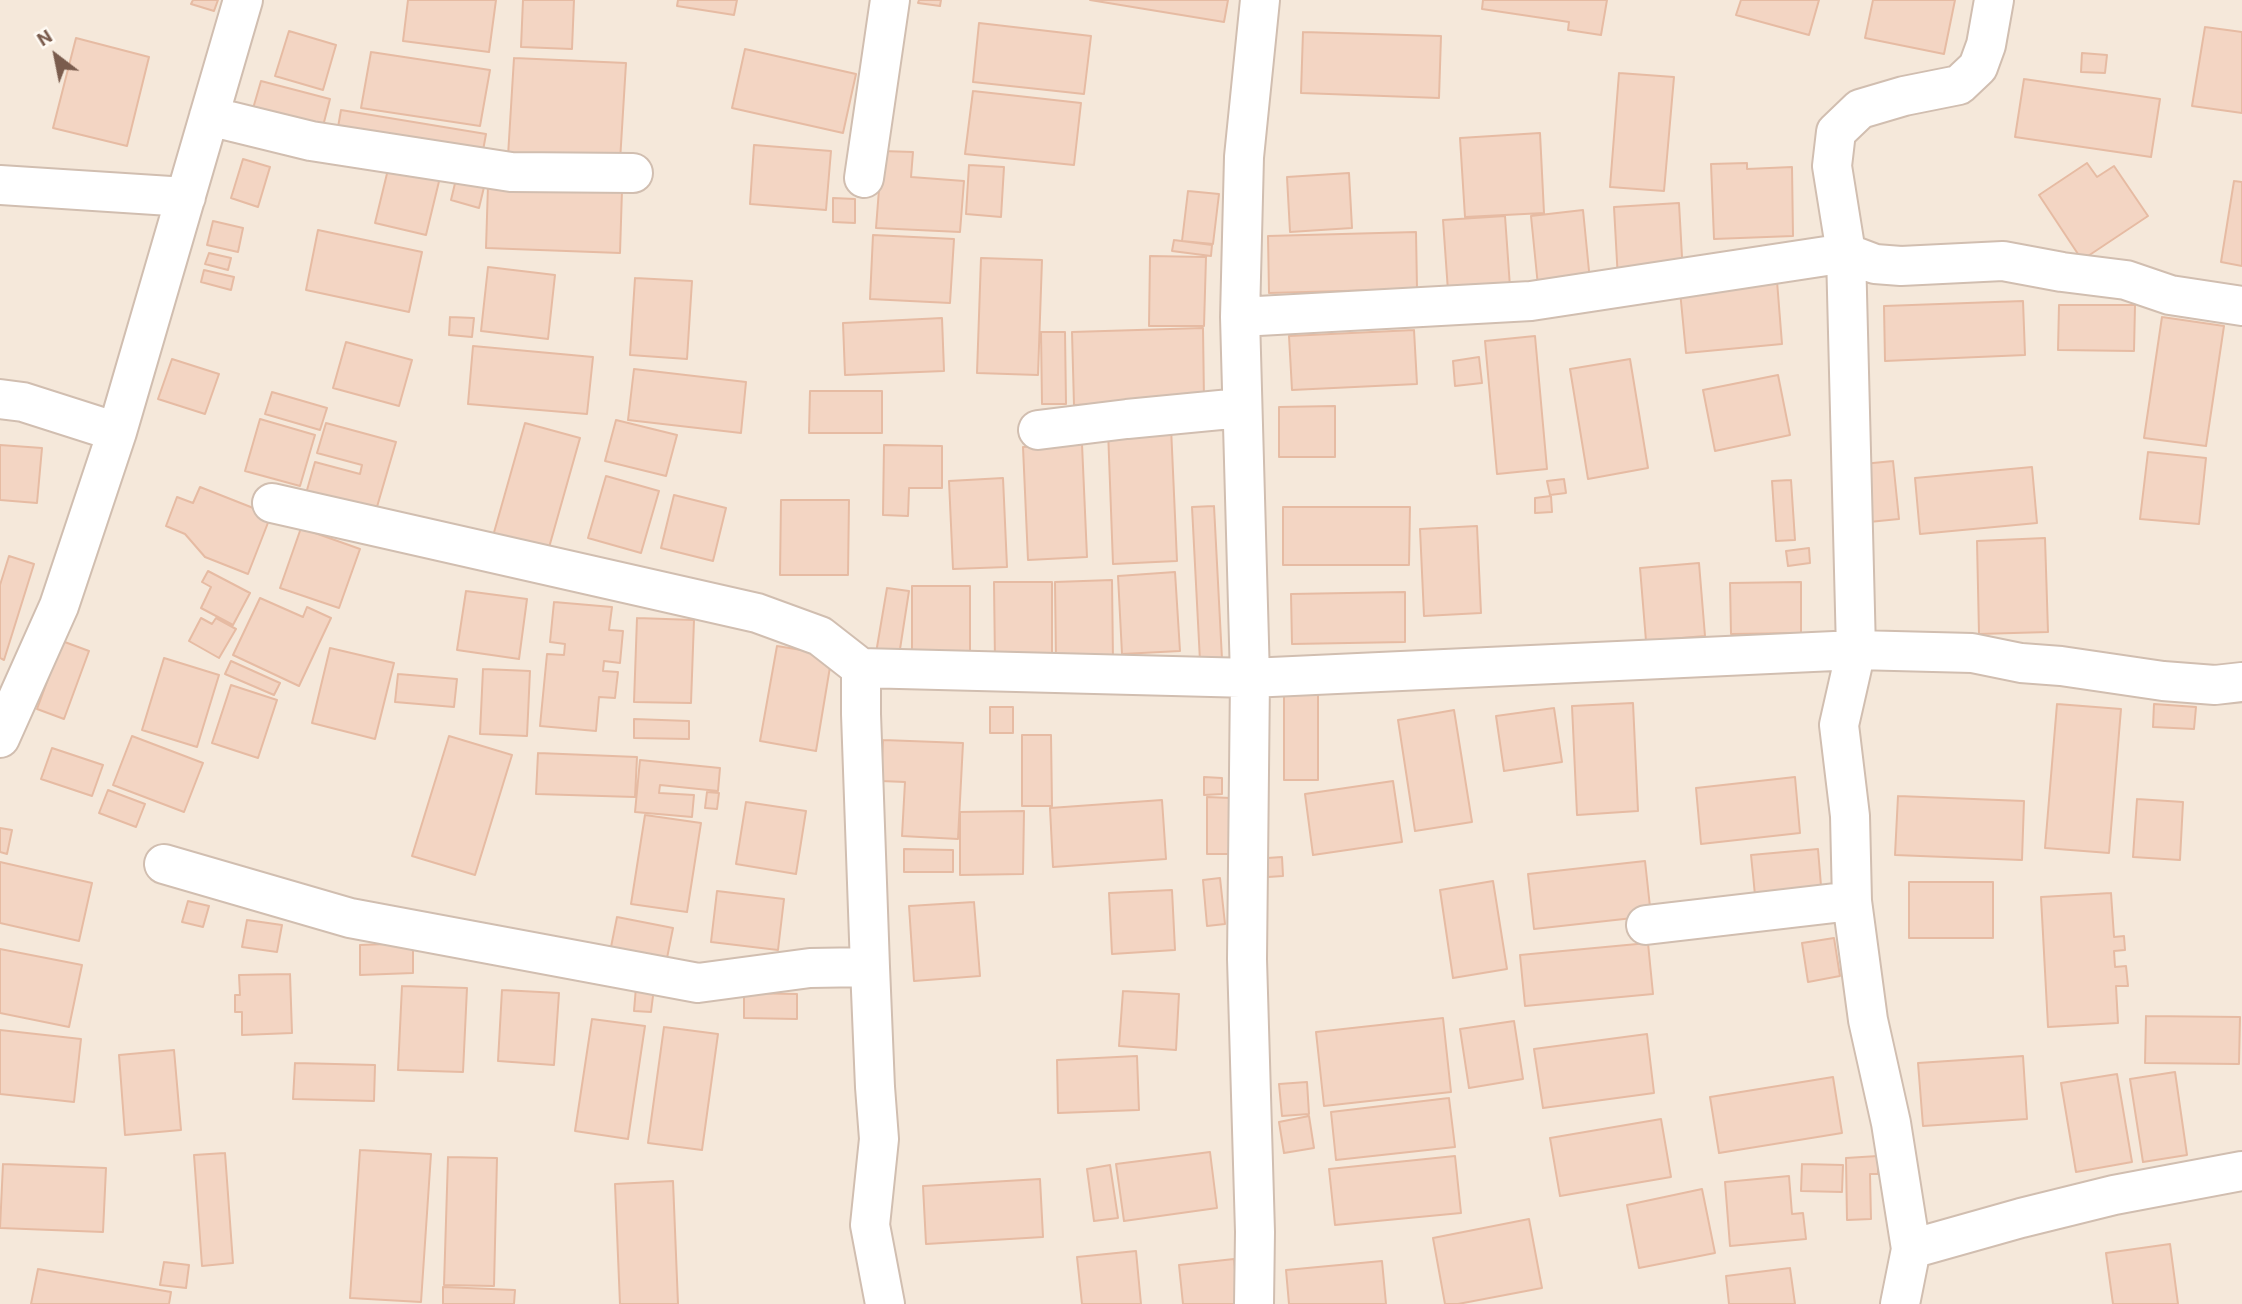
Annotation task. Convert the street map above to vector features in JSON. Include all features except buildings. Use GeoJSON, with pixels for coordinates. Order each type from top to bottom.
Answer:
{"type":"FeatureCollection","features":[{"type":"Feature","properties":{"kind":"street"},"geometry":{"type":"LineString","coordinates":[[0,738],[59,606],[117,432],[243,0]]}},
{"type":"Feature","properties":{"kind":"street"},"geometry":{"type":"LineString","coordinates":[[864,178],[890,0]]}},
{"type":"Feature","properties":{"kind":"street"},"geometry":{"type":"LineString","coordinates":[[1254,1304],[1255,1232],[1247,959],[1250,678],[1240,317],[1244,157],[1260,0]]}},
{"type":"Feature","properties":{"kind":"street"},"geometry":{"type":"LineString","coordinates":[[1900,1304],[1911,1249],[1891,1123],[1868,1020],[1852,901],[1850,816],[1839,725],[1856,650],[1846,253],[1832,166],[1836,132],[1860,109],[1904,96],[1959,85],[1978,67],[1986,45],[1994,0]]}},
{"type":"Feature","properties":{"kind":"street"},"geometry":{"type":"LineString","coordinates":[[209,116],[311,141],[488,169],[548,173],[633,173]]}},
{"type":"Feature","properties":{"kind":"street"},"geometry":{"type":"LineString","coordinates":[[0,185],[186,197]]}},
{"type":"Feature","properties":{"kind":"street"},"geometry":{"type":"LineString","coordinates":[[1240,317],[1531,301],[1846,253],[1875,264],[1901,266],[2003,261],[2126,280],[2170,295],[2242,306]]}},
{"type":"Feature","properties":{"kind":"street"},"geometry":{"type":"LineString","coordinates":[[0,400],[23,402],[117,432]]}},
{"type":"Feature","properties":{"kind":"street"},"geometry":{"type":"LineString","coordinates":[[1038,430],[1127,418],[1241,408]]}},
{"type":"Feature","properties":{"kind":"street"},"geometry":{"type":"LineString","coordinates":[[272,503],[757,614],[820,636],[862,668],[1250,678],[1856,650],[1972,653],[2021,663],[2163,681],[2215,685],[2242,682]]}},
{"type":"Feature","properties":{"kind":"street"},"geometry":{"type":"LineString","coordinates":[[862,668],[861,714],[870,967],[879,1139],[870,1225],[885,1304]]}},
{"type":"Feature","properties":{"kind":"street"},"geometry":{"type":"LineString","coordinates":[[164,863],[350,918],[698,983],[810,968],[870,967]]}},
{"type":"Feature","properties":{"kind":"street"},"geometry":{"type":"LineString","coordinates":[[1646,925],[1852,901]]}},
{"type":"Feature","properties":{"kind":"street"},"geometry":{"type":"LineString","coordinates":[[1911,1249],[2114,1195],[2242,1171]]}},
{"type":"Feature","properties":{"kind":"shaded area"},"geometry":{"type":"Polygon","coordinates":[[[0,0],[2242,0],[2242,1304],[0,1304],[0,0]]]}}]}
